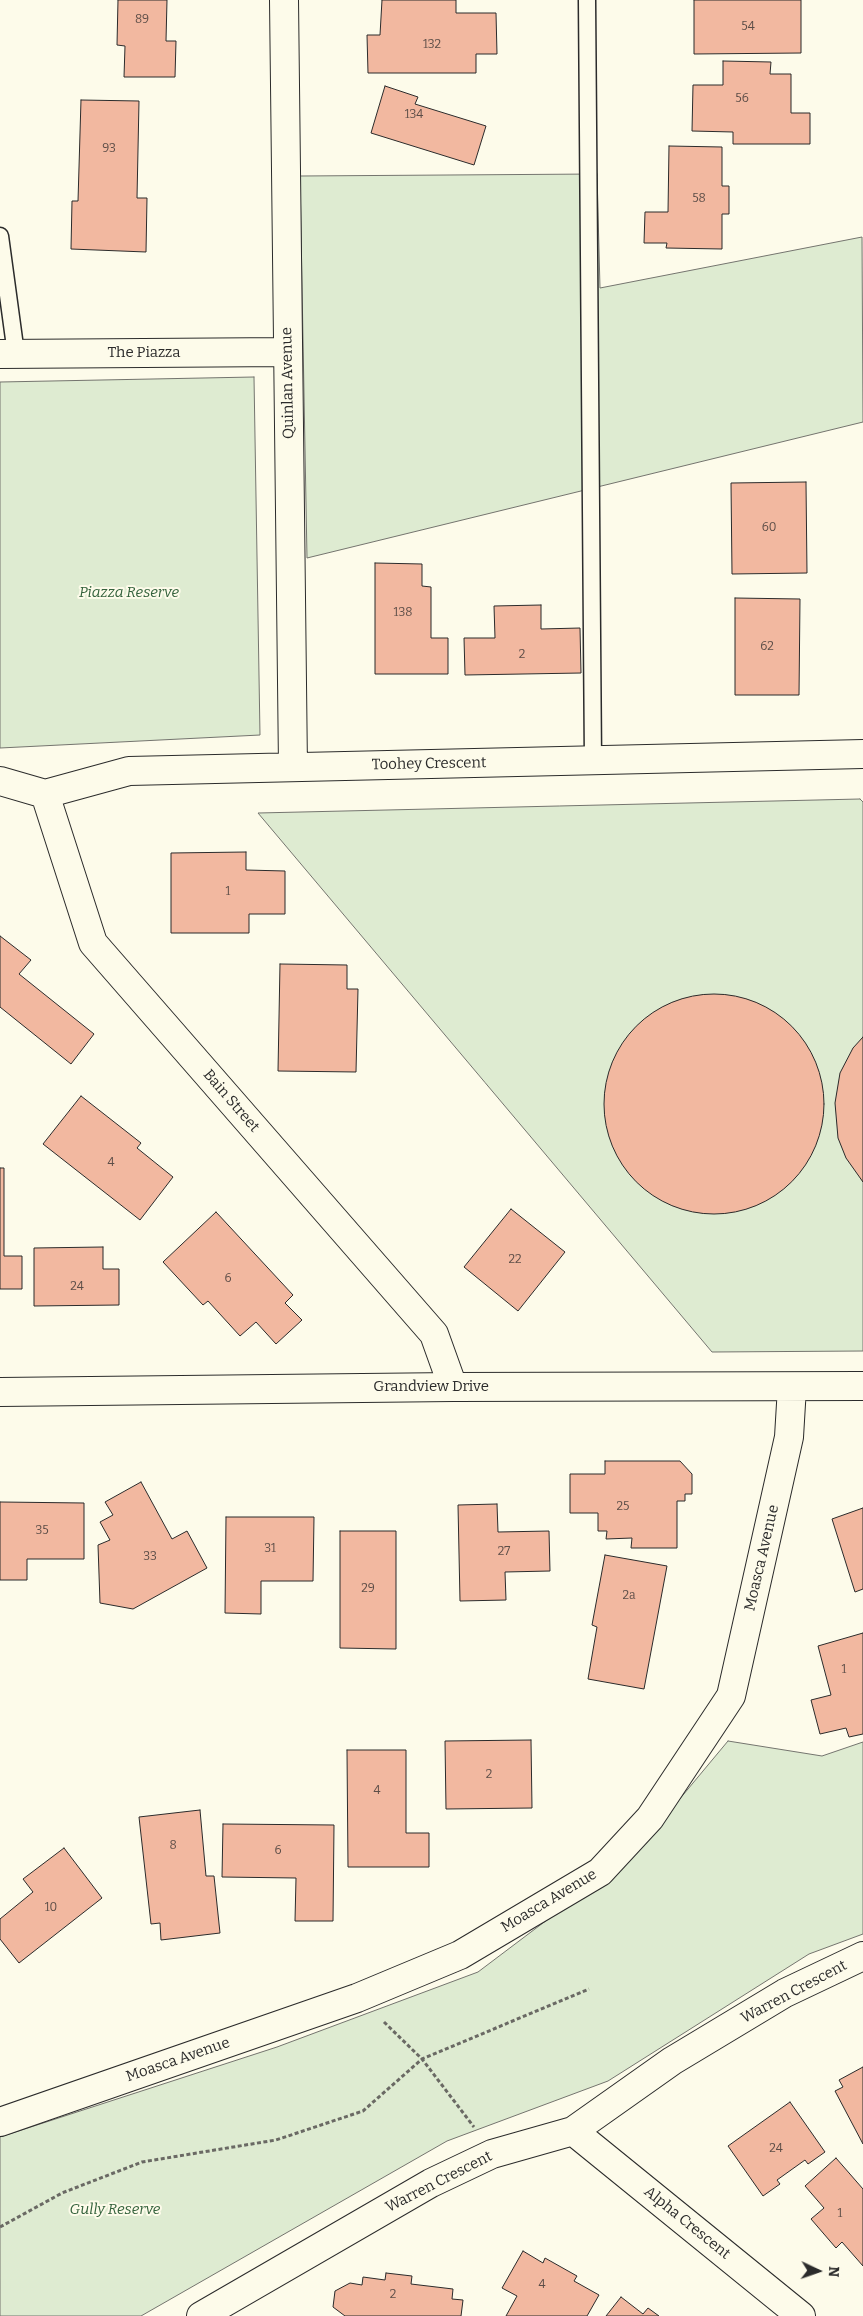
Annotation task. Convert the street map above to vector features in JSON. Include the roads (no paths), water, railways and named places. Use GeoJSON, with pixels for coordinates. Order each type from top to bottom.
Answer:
{"type":"FeatureCollection","features":[{"type":"Feature","properties":{"kind":"street","name":"Quinlan Avenue"},"geometry":{"type":"LineString","coordinates":[[284,0],[292,767]]}},
{"type":"Feature","properties":{"kind":"street","name":"The Piazza"},"geometry":{"type":"LineString","coordinates":[[8,354],[288,352]]}},
{"type":"Feature","properties":{"kind":"street","name":"Toohey Crescent"},"geometry":{"type":"LineString","coordinates":[[45,794],[129,771],[863,754]]}},
{"type":"Feature","properties":{"kind":"street"},"geometry":{"type":"LineString","coordinates":[[0,781],[45,794]]}},
{"type":"Feature","properties":{"kind":"street","name":"Bain Street"},"geometry":{"type":"LineString","coordinates":[[45,794],[93,942],[434,1334],[453,1387]]}},
{"type":"Feature","properties":{"kind":"street","name":"Grandview Drive"},"geometry":{"type":"LineString","coordinates":[[0,1392],[453,1387],[863,1386]]}},
{"type":"Feature","properties":{"kind":"street","name":"Moasca Avenue"},"geometry":{"type":"LineString","coordinates":[[0,2122],[357,1998],[460,1955],[600,1872],[650,1818],[731,1696],[789,1437],[792,1387]]}},
{"type":"Feature","properties":{"kind":"street","name":"Warren Crescent"},"geometry":{"type":"LineString","coordinates":[[201,2316],[431,2183],[492,2154],[573,2131],[680,2056],[786,1993],[863,1956]]}},
{"type":"Feature","properties":{"kind":"street","name":"Alpha Crescent"},"geometry":{"type":"LineString","coordinates":[[573,2131],[801,2316]]}},
{"type":"Feature","properties":{"kind":"lane"},"geometry":{"type":"LineString","coordinates":[[587,0],[593,760]]}},
{"type":"Feature","properties":{"kind":"lane"},"geometry":{"type":"LineString","coordinates":[[0,236],[8,354]]}},
{"type":"Feature","properties":{"kind":"park label","name":"Piazza Reserve"},"geometry":{"type":"Point","coordinates":[129,593]}},
{"type":"Feature","properties":{"kind":"park label","name":"Gully Reserve"},"geometry":{"type":"Point","coordinates":[115,2210]}}]}
